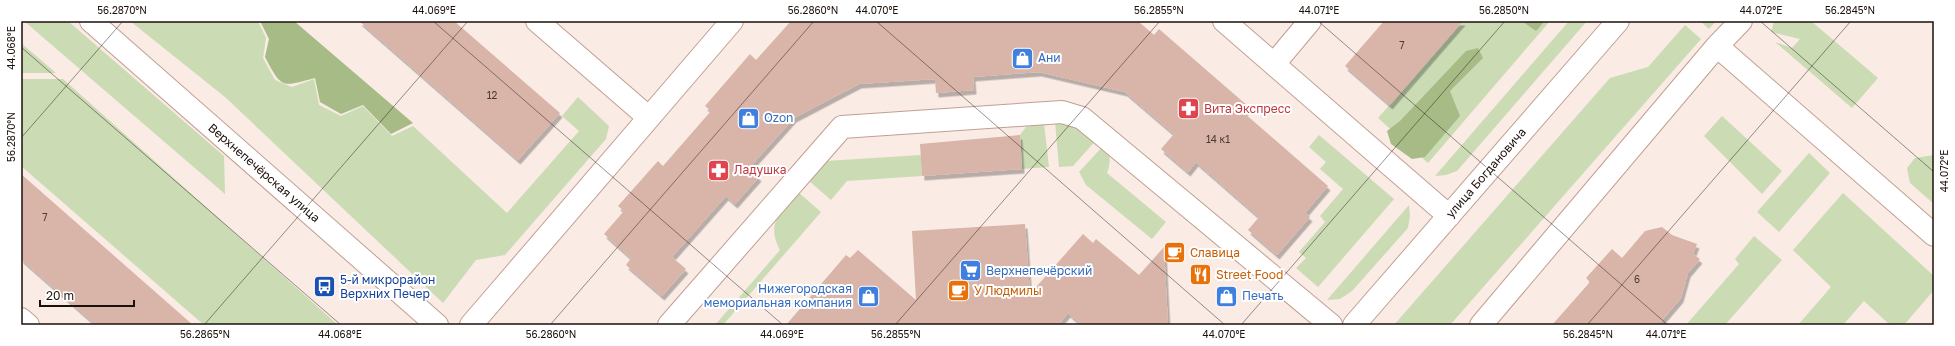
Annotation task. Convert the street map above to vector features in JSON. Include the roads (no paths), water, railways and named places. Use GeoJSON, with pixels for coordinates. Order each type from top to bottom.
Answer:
{"type":"FeatureCollection","features":[{"type":"Feature","properties":{"kind":"street","name":"Верхнепечёрская улица"},"geometry":{"type":"LineString","coordinates":[[91,21],[437,325]]}},
{"type":"Feature","properties":{"kind":"street"},"geometry":{"type":"LineString","coordinates":[[537,21],[648,117]]}},
{"type":"Feature","properties":{"kind":"street"},"geometry":{"type":"LineString","coordinates":[[1224,21],[1449,216]]}},
{"type":"Feature","properties":{"kind":"street"},"geometry":{"type":"LineString","coordinates":[[1274,64],[1310,21]]}},
{"type":"Feature","properties":{"kind":"street","name":"улица Богдановича"},"geometry":{"type":"LineString","coordinates":[[1354,325],[1618,21]]}},
{"type":"Feature","properties":{"kind":"street"},"geometry":{"type":"LineString","coordinates":[[1481,325],[1717,46],[1741,21]]}},
{"type":"Feature","properties":{"kind":"street"},"geometry":{"type":"LineString","coordinates":[[471,325],[599,177],[724,24]]}},
{"type":"Feature","properties":{"kind":"street"},"geometry":{"type":"LineString","coordinates":[[1717,46],[1934,235]]}},
{"type":"Feature","properties":{"kind":"street"},"geometry":{"type":"LineString","coordinates":[[669,325],[842,127],[1062,112],[1082,118],[1331,325]]}},
{"type":"Feature","properties":{"kind":"street"},"geometry":{"type":"LineString","coordinates":[[21,318],[28,325]]}},
{"type":"Feature","properties":{"kind":"place","name":"Ани"},"geometry":{"type":"Point","coordinates":[1023,58]}},
{"type":"Feature","properties":{"kind":"place","name":"Вита Экспресс"},"geometry":{"type":"Point","coordinates":[1188,109]}},
{"type":"Feature","properties":{"kind":"place","name":"Ozon"},"geometry":{"type":"Point","coordinates":[749,118]}},
{"type":"Feature","properties":{"kind":"place","name":"Ладушка"},"geometry":{"type":"Point","coordinates":[719,170]}},
{"type":"Feature","properties":{"kind":"place","name":"Славица"},"geometry":{"type":"Point","coordinates":[1175,253]}},
{"type":"Feature","properties":{"kind":"place","name":"Верхнепечёрский"},"geometry":{"type":"Point","coordinates":[971,271]}},
{"type":"Feature","properties":{"kind":"place","name":"Street Food"},"geometry":{"type":"Point","coordinates":[1201,275]}},
{"type":"Feature","properties":{"kind":"place","name":"5-й микрорайон Верхних Печер"},"geometry":{"type":"Point","coordinates":[325,287]}},
{"type":"Feature","properties":{"kind":"place","name":"У Людмилы"},"geometry":{"type":"Point","coordinates":[958,291]}},
{"type":"Feature","properties":{"kind":"place","name":"Нижегородская мемориальная компания"},"geometry":{"type":"Point","coordinates":[868,296]}},
{"type":"Feature","properties":{"kind":"place","name":"Печать"},"geometry":{"type":"Point","coordinates":[1226,296]}}]}
